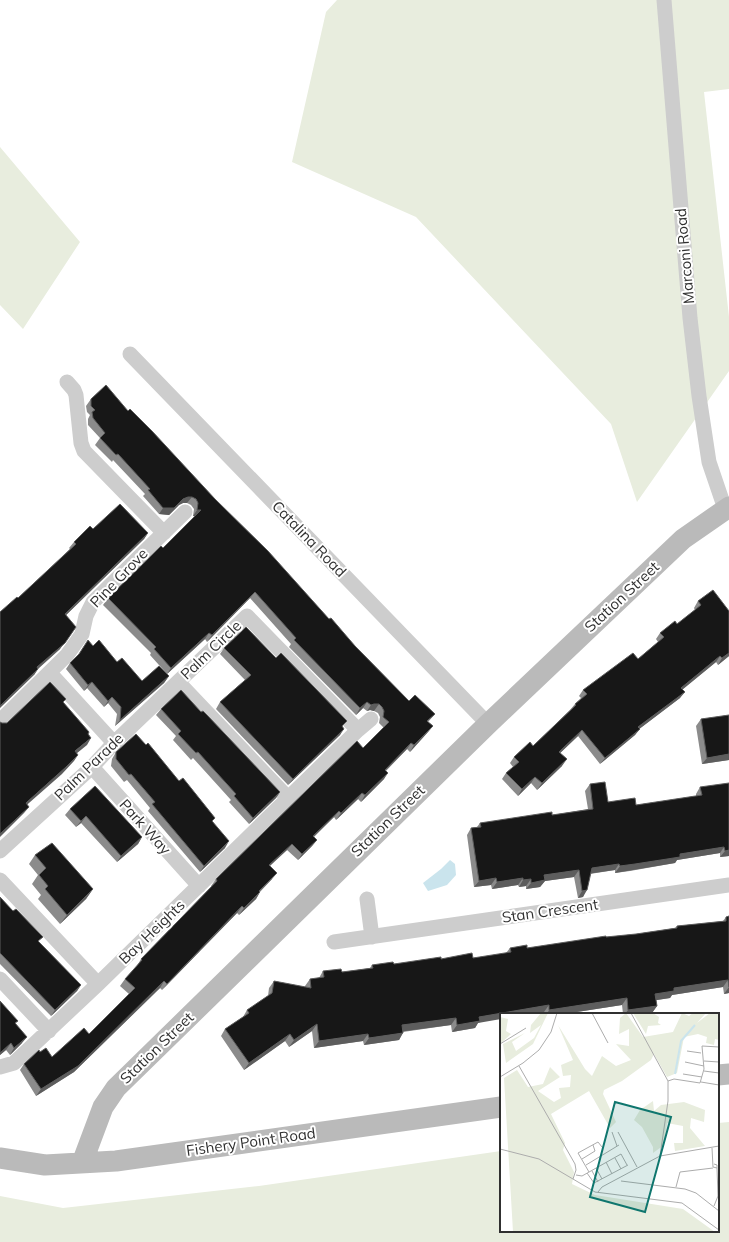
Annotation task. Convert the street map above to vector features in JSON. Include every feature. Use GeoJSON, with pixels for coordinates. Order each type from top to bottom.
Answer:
{"type":"FeatureCollection","features":[{"type":"Feature","properties":{"kind":"street","name":"Marconi Road"},"geometry":{"type":"LineString","coordinates":[[664,0],[690,318],[699,396],[709,462],[727,508]]}},
{"type":"Feature","properties":{"kind":"street","name":"Catalina Road"},"geometry":{"type":"LineString","coordinates":[[130,354],[488,724]]}},
{"type":"Feature","properties":{"kind":"street"},"geometry":{"type":"LineString","coordinates":[[67,382],[74,390],[76,395],[80,443],[84,450],[164,533]]}},
{"type":"Feature","properties":{"kind":"street","name":"Station Street"},"geometry":{"type":"LineString","coordinates":[[82,1163],[103,1107],[116,1088],[488,724],[683,539],[727,508]]}},
{"type":"Feature","properties":{"kind":"street","name":"Pine Grove"},"geometry":{"type":"LineString","coordinates":[[0,721],[68,655],[82,634],[86,616],[94,602],[185,512]]}},
{"type":"Feature","properties":{"kind":"street","name":"Palm Circle"},"geometry":{"type":"LineString","coordinates":[[288,798],[178,682],[247,616],[358,730]]}},
{"type":"Feature","properties":{"kind":"street"},"geometry":{"type":"LineString","coordinates":[[50,673],[114,743]]}},
{"type":"Feature","properties":{"kind":"street","name":"Palm Parade"},"geometry":{"type":"LineString","coordinates":[[0,851],[92,767],[114,743],[178,682]]}},
{"type":"Feature","properties":{"kind":"street"},"geometry":{"type":"LineString","coordinates":[[288,798],[371,719]]}},
{"type":"Feature","properties":{"kind":"street","name":"Park Way"},"geometry":{"type":"LineString","coordinates":[[92,767],[199,886]]}},
{"type":"Feature","properties":{"kind":"street","name":"Bay Heights"},"geometry":{"type":"LineString","coordinates":[[7,1065],[49,1031],[288,798]]}},
{"type":"Feature","properties":{"kind":"street"},"geometry":{"type":"LineString","coordinates":[[0,880],[98,984]]}},
{"type":"Feature","properties":{"kind":"street","name":"Stan Crescent"},"geometry":{"type":"LineString","coordinates":[[334,942],[729,885]]}},
{"type":"Feature","properties":{"kind":"street"},"geometry":{"type":"LineString","coordinates":[[367,900],[372,937]]}},
{"type":"Feature","properties":{"kind":"street"},"geometry":{"type":"LineString","coordinates":[[0,979],[49,1031]]}},
{"type":"Feature","properties":{"kind":"street"},"geometry":{"type":"LineString","coordinates":[[719,1075],[729,1074]]}},
{"type":"Feature","properties":{"kind":"street","name":"Fishery Point Road"},"geometry":{"type":"LineString","coordinates":[[0,1158],[45,1165],[116,1161],[500,1107]]}},
{"type":"Feature","properties":{"kind":"shaded area"},"geometry":{"type":"Polygon","coordinates":[[[337,0],[729,0],[729,89],[704,92],[729,317],[729,371],[637,502],[611,424],[416,217],[292,162],[326,12],[337,0]]]}},
{"type":"Feature","properties":{"kind":"shaded area"},"geometry":{"type":"Polygon","coordinates":[[[0,147],[80,242],[23,329],[0,305],[0,147]]]}},
{"type":"Feature","properties":{"kind":"shaded area"},"geometry":{"type":"Polygon","coordinates":[[[729,1122],[729,1242],[0,1242],[0,1196],[63,1208],[259,1186],[500,1151],[500,1232],[719,1232],[719,1123],[729,1122]]]}},
{"type":"Feature","properties":{"kind":"water"},"geometry":{"type":"Polygon","coordinates":[[[450,860],[455,864],[456,875],[447,885],[428,891],[423,883],[450,860]]]}},
{"type":"Feature","properties":{"kind":"building"},"geometry":{"type":"Polygon","coordinates":[[[106,385],[128,411],[130,409],[152,431],[215,499],[268,551],[329,619],[331,618],[355,646],[409,701],[415,695],[435,714],[427,721],[433,726],[414,745],[411,743],[385,770],[388,773],[365,795],[362,793],[341,813],[339,811],[313,836],[317,840],[302,854],[292,844],[269,865],[277,873],[244,908],[242,906],[167,984],[164,981],[78,1066],[41,1089],[24,1064],[39,1050],[40,1052],[46,1048],[52,1057],[84,1028],[89,1034],[135,988],[125,979],[142,960],[141,959],[217,881],[216,879],[357,741],[363,748],[389,722],[383,717],[384,711],[379,704],[371,705],[367,702],[360,708],[294,640],[296,638],[255,592],[212,635],[209,633],[171,668],[154,649],[156,647],[108,598],[161,546],[163,548],[201,510],[197,510],[198,503],[196,499],[192,497],[183,499],[174,508],[163,508],[148,490],[150,489],[118,454],[116,455],[100,438],[105,433],[93,418],[92,412],[95,410],[91,406],[91,399],[106,385]]]}},
{"type":"Feature","properties":{"kind":"building"},"geometry":{"type":"Polygon","coordinates":[[[120,504],[148,533],[65,614],[76,627],[65,643],[37,667],[38,669],[0,706],[0,612],[17,597],[18,598],[76,544],[74,542],[90,526],[93,529],[120,504]]]}},
{"type":"Feature","properties":{"kind":"building"},"geometry":{"type":"Polygon","coordinates":[[[713,590],[729,611],[729,653],[722,658],[720,656],[681,688],[685,692],[638,727],[640,729],[605,758],[582,730],[559,752],[567,759],[542,783],[535,777],[522,789],[506,773],[519,762],[514,757],[530,742],[533,746],[587,694],[583,690],[633,653],[638,659],[664,637],[660,633],[675,621],[677,624],[701,605],[698,601],[713,590]]]}},
{"type":"Feature","properties":{"kind":"building"},"geometry":{"type":"Polygon","coordinates":[[[246,627],[276,658],[281,653],[347,721],[342,726],[344,729],[293,779],[220,702],[251,675],[224,648],[246,627]]]}},
{"type":"Feature","properties":{"kind":"building"},"geometry":{"type":"Polygon","coordinates":[[[88,640],[93,646],[99,640],[117,662],[122,658],[142,681],[159,666],[169,676],[120,720],[121,707],[112,697],[108,701],[92,682],[88,685],[70,663],[79,654],[88,640]]]}},
{"type":"Feature","properties":{"kind":"building"},"geometry":{"type":"Polygon","coordinates":[[[50,682],[66,699],[63,702],[89,732],[88,734],[91,738],[75,751],[78,755],[26,803],[29,807],[0,834],[0,722],[7,723],[50,682]]]}},
{"type":"Feature","properties":{"kind":"building"},"geometry":{"type":"Polygon","coordinates":[[[181,690],[201,712],[203,711],[207,715],[280,792],[253,818],[234,796],[236,794],[198,752],[196,753],[178,734],[181,731],[161,709],[181,690]]]}},
{"type":"Feature","properties":{"kind":"building"},"geometry":{"type":"Polygon","coordinates":[[[729,715],[729,754],[707,758],[701,719],[729,715]]]}},
{"type":"Feature","properties":{"kind":"building"},"geometry":{"type":"Polygon","coordinates":[[[136,734],[146,745],[148,743],[179,781],[183,778],[215,818],[212,821],[229,841],[204,866],[152,804],[155,802],[116,759],[116,752],[136,734]]]}},
{"type":"Feature","properties":{"kind":"building"},"geometry":{"type":"Polygon","coordinates":[[[605,782],[608,802],[635,798],[636,805],[702,795],[700,787],[729,783],[729,850],[725,851],[724,847],[680,854],[680,857],[620,866],[619,864],[592,868],[587,890],[582,891],[579,870],[544,875],[545,880],[531,883],[531,879],[523,880],[523,878],[497,882],[496,878],[479,881],[471,828],[481,827],[480,823],[552,812],[552,815],[593,809],[590,784],[605,782]]]}},
{"type":"Feature","properties":{"kind":"building"},"geometry":{"type":"Polygon","coordinates":[[[95,786],[142,837],[121,856],[86,816],[81,821],[70,809],[95,786]]]}},
{"type":"Feature","properties":{"kind":"building"},"geometry":{"type":"Polygon","coordinates":[[[52,843],[93,889],[67,915],[45,889],[48,886],[39,875],[46,868],[35,855],[52,843]]]}},
{"type":"Feature","properties":{"kind":"building"},"geometry":{"type":"Polygon","coordinates":[[[0,897],[13,911],[16,909],[43,937],[38,941],[81,985],[55,1010],[0,953],[0,897]]]}},
{"type":"Feature","properties":{"kind":"building"},"geometry":{"type":"Polygon","coordinates":[[[729,916],[729,987],[728,980],[674,988],[674,991],[655,994],[657,1006],[628,1010],[627,998],[549,1010],[549,1005],[479,1017],[480,1021],[457,1025],[456,1018],[402,1025],[403,1033],[369,1038],[368,1034],[319,1041],[317,1024],[294,1040],[290,1034],[249,1063],[225,1029],[249,1013],[247,1010],[272,993],[274,981],[311,988],[310,979],[324,977],[323,971],[341,969],[342,972],[373,968],[372,965],[393,962],[394,964],[441,957],[441,959],[472,953],[473,958],[511,952],[510,948],[527,945],[527,948],[606,936],[636,934],[677,928],[677,926],[726,921],[726,917],[729,916]]]}},
{"type":"Feature","properties":{"kind":"building"},"geometry":{"type":"Polygon","coordinates":[[[0,1001],[18,1021],[15,1023],[27,1037],[14,1048],[11,1043],[0,1053],[0,1001]]]}}]}
